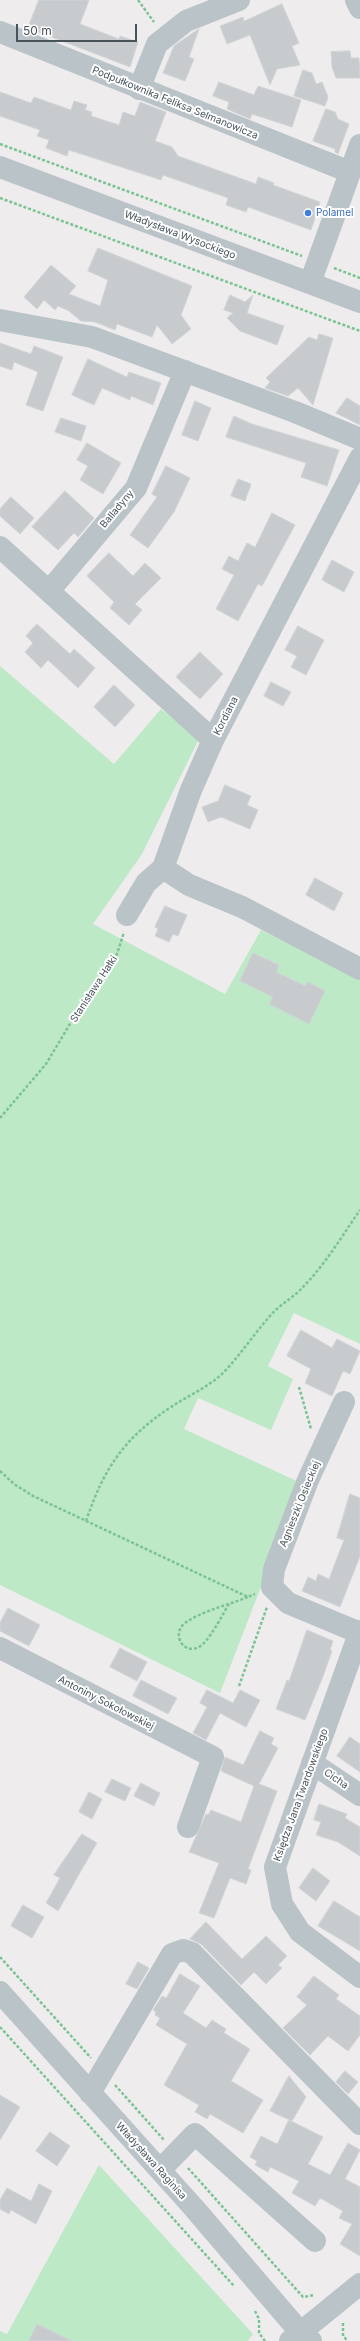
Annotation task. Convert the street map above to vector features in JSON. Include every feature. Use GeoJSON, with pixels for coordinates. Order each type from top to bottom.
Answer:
{"type":"FeatureCollection","features":[{"type":"Feature","properties":{"kind":"street"},"geometry":{"type":"LineString","coordinates":[[139,89],[157,44],[186,21],[239,0]]}},
{"type":"Feature","properties":{"kind":"street"},"geometry":{"type":"LineString","coordinates":[[356,0],[360,8]]}},
{"type":"Feature","properties":{"kind":"street","name":"Podpułkownika Feliksa Selmanowicza"},"geometry":{"type":"LineString","coordinates":[[0,32],[139,89],[350,172]]}},
{"type":"Feature","properties":{"kind":"street"},"geometry":{"type":"LineString","coordinates":[[310,283],[360,145]]}},
{"type":"Feature","properties":{"kind":"street","name":"Władysława Wysockiego"},"geometry":{"type":"LineString","coordinates":[[0,167],[360,302]]}},
{"type":"Feature","properties":{"kind":"street"},"geometry":{"type":"LineString","coordinates":[[0,320],[92,337],[185,371],[360,439]]}},
{"type":"Feature","properties":{"kind":"street","name":"Balladyny"},"geometry":{"type":"LineString","coordinates":[[49,591],[136,488],[185,371]]}},
{"type":"Feature","properties":{"kind":"street","name":"Kordiana"},"geometry":{"type":"LineString","coordinates":[[0,547],[213,740],[360,458]]}},
{"type":"Feature","properties":{"kind":"street"},"geometry":{"type":"LineString","coordinates":[[127,915],[146,883],[163,868],[191,790],[213,740]]}},
{"type":"Feature","properties":{"kind":"street"},"geometry":{"type":"LineString","coordinates":[[163,868],[190,885],[242,907],[360,969]]}},
{"type":"Feature","properties":{"kind":"street","name":"Agnieszki Osieckiej"},"geometry":{"type":"LineString","coordinates":[[272,1587],[274,1569],[318,1458],[344,1402]]}},
{"type":"Feature","properties":{"kind":"street"},"geometry":{"type":"LineString","coordinates":[[272,1587],[288,1603],[360,1632]]}},
{"type":"Feature","properties":{"kind":"street","name":"Księdza Jana Twardowskiego"},"geometry":{"type":"LineString","coordinates":[[360,1632],[275,1867],[277,1886],[282,1904],[300,1932],[360,1977]]}},
{"type":"Feature","properties":{"kind":"street","name":"Antoniny Sokołowskiej"},"geometry":{"type":"LineString","coordinates":[[0,1648],[213,1757],[188,1827]]}},
{"type":"Feature","properties":{"kind":"street","name":"Cicha"},"geometry":{"type":"LineString","coordinates":[[312,1763],[360,1795]]}},
{"type":"Feature","properties":{"kind":"street"},"geometry":{"type":"LineString","coordinates":[[90,2093],[172,1954],[183,1950],[192,1953],[360,2124]]}},
{"type":"Feature","properties":{"kind":"street","name":"Władysława Raginisa"},"geometry":{"type":"LineString","coordinates":[[0,1992],[160,2170],[302,2339]]}},
{"type":"Feature","properties":{"kind":"street"},"geometry":{"type":"LineString","coordinates":[[160,2170],[195,2134],[315,2241]]}},
{"type":"Feature","properties":{"kind":"street"},"geometry":{"type":"LineString","coordinates":[[302,2339],[360,2284]]}},
{"type":"Feature","properties":{"kind":"path"},"geometry":{"type":"LineString","coordinates":[[138,0],[165,38]]}},
{"type":"Feature","properties":{"kind":"path"},"geometry":{"type":"LineString","coordinates":[[0,144],[318,261],[360,278]]}},
{"type":"Feature","properties":{"kind":"path"},"geometry":{"type":"LineString","coordinates":[[0,198],[360,331]]}},
{"type":"Feature","properties":{"kind":"path","name":"Stanisława Hałki"},"geometry":{"type":"LineString","coordinates":[[0,1118],[46,1064],[82,1004],[117,954],[127,915]]}},
{"type":"Feature","properties":{"kind":"path"},"geometry":{"type":"LineString","coordinates":[[86,1521],[100,1483],[108,1467],[123,1448],[146,1426],[170,1407],[212,1383],[224,1372],[271,1314],[290,1300],[315,1275],[360,1210]]}},
{"type":"Feature","properties":{"kind":"path"},"geometry":{"type":"LineString","coordinates":[[299,1387],[318,1458]]}},
{"type":"Feature","properties":{"kind":"path"},"geometry":{"type":"LineString","coordinates":[[0,1471],[14,1484],[33,1496],[248,1597]]}},
{"type":"Feature","properties":{"kind":"path"},"geometry":{"type":"LineString","coordinates":[[229,1604],[208,1639],[199,1647],[191,1649],[183,1646],[178,1640],[178,1632],[184,1624],[229,1604],[272,1587]]}},
{"type":"Feature","properties":{"kind":"path"},"geometry":{"type":"LineString","coordinates":[[239,1686],[262,1625],[272,1587]]}},
{"type":"Feature","properties":{"kind":"path"},"geometry":{"type":"LineString","coordinates":[[0,2027],[238,2291]]}},
{"type":"Feature","properties":{"kind":"path"},"geometry":{"type":"LineString","coordinates":[[254,2308],[259,2319],[259,2333],[265,2341]]}},
{"type":"Feature","properties":{"kind":"green space"},"geometry":{"type":"Polygon","coordinates":[[[0,666],[114,764],[161,709],[199,739],[142,854],[93,924],[225,994],[261,930],[360,978],[360,1344],[294,1313],[268,1366],[293,1379],[271,1430],[198,1398],[184,1429],[301,1483],[220,1693],[0,1585],[0,666]]]}},
{"type":"Feature","properties":{"kind":"green space"},"geometry":{"type":"Polygon","coordinates":[[[99,2165],[253,2334],[248,2341],[0,2341],[0,2331],[7,2334],[99,2165]]]}},
{"type":"Feature","properties":{"kind":"building"},"geometry":{"type":"Polygon","coordinates":[[[39,0],[89,0],[80,24],[119,39],[120,36],[138,42],[130,67],[28,28],[39,0]]]}},
{"type":"Feature","properties":{"kind":"building"},"geometry":{"type":"Polygon","coordinates":[[[282,4],[299,43],[292,46],[300,65],[277,69],[270,85],[250,35],[227,44],[220,26],[243,17],[244,21],[282,4]]]}},
{"type":"Feature","properties":{"kind":"building"},"geometry":{"type":"Polygon","coordinates":[[[199,29],[189,57],[194,59],[185,81],[163,73],[174,46],[199,29]]]}},
{"type":"Feature","properties":{"kind":"building"},"geometry":{"type":"Polygon","coordinates":[[[350,51],[351,58],[359,58],[360,78],[336,78],[332,67],[331,52],[350,51]]]}},
{"type":"Feature","properties":{"kind":"building"},"geometry":{"type":"Polygon","coordinates":[[[303,70],[312,73],[316,84],[322,82],[328,97],[325,106],[294,96],[303,70]]]}},
{"type":"Feature","properties":{"kind":"building"},"geometry":{"type":"Polygon","coordinates":[[[219,82],[254,95],[258,86],[301,100],[292,127],[252,114],[250,119],[227,109],[229,102],[213,96],[219,82]]]}},
{"type":"Feature","properties":{"kind":"building"},"geometry":{"type":"Polygon","coordinates":[[[0,92],[31,103],[34,97],[71,110],[74,101],[87,105],[85,110],[92,112],[91,116],[119,125],[123,112],[135,116],[140,102],[166,112],[155,141],[172,147],[178,156],[256,184],[258,177],[274,183],[273,185],[320,202],[311,230],[248,207],[246,212],[226,205],[228,198],[163,175],[161,180],[69,150],[67,156],[46,148],[49,140],[37,136],[40,130],[0,116],[0,92]]]}},
{"type":"Feature","properties":{"kind":"building"},"geometry":{"type":"Polygon","coordinates":[[[326,109],[335,112],[338,119],[349,124],[338,154],[335,152],[335,149],[313,141],[326,109]]]}},
{"type":"Feature","properties":{"kind":"building"},"geometry":{"type":"Polygon","coordinates":[[[98,248],[192,286],[181,315],[191,329],[172,344],[157,325],[152,337],[117,324],[115,330],[95,322],[81,321],[69,311],[58,306],[55,310],[44,300],[37,309],[24,297],[51,265],[76,286],[69,294],[100,306],[108,280],[88,271],[98,248]]]}},
{"type":"Feature","properties":{"kind":"building"},"geometry":{"type":"Polygon","coordinates":[[[230,295],[245,302],[253,295],[247,313],[284,326],[277,345],[240,331],[227,318],[233,313],[224,310],[230,295]]]}},
{"type":"Feature","properties":{"kind":"building"},"geometry":{"type":"Polygon","coordinates":[[[319,334],[333,338],[313,405],[298,388],[288,396],[265,388],[270,382],[266,378],[309,337],[317,340],[319,334]]]}},
{"type":"Feature","properties":{"kind":"building"},"geometry":{"type":"Polygon","coordinates":[[[0,343],[31,354],[34,346],[63,357],[43,411],[26,405],[38,372],[14,362],[12,370],[0,366],[0,343]]]}},
{"type":"Feature","properties":{"kind":"building"},"geometry":{"type":"Polygon","coordinates":[[[88,359],[127,377],[129,372],[161,383],[153,405],[131,396],[130,400],[102,388],[94,405],[72,395],[88,359]]]}},
{"type":"Feature","properties":{"kind":"building"},"geometry":{"type":"Polygon","coordinates":[[[347,398],[360,406],[360,425],[336,413],[347,398]]]}},
{"type":"Feature","properties":{"kind":"building"},"geometry":{"type":"Polygon","coordinates":[[[195,401],[211,408],[198,441],[182,435],[195,401]]]}},
{"type":"Feature","properties":{"kind":"building"},"geometry":{"type":"Polygon","coordinates":[[[234,416],[252,424],[339,450],[327,486],[301,477],[306,463],[226,437],[234,416]]]}},
{"type":"Feature","properties":{"kind":"building"},"geometry":{"type":"Polygon","coordinates":[[[61,418],[86,426],[81,441],[55,432],[61,418]]]}},
{"type":"Feature","properties":{"kind":"building"},"geometry":{"type":"Polygon","coordinates":[[[87,443],[121,463],[103,494],[80,480],[88,466],[77,460],[87,443]]]}},
{"type":"Feature","properties":{"kind":"building"},"geometry":{"type":"Polygon","coordinates":[[[166,466],[190,478],[174,512],[148,548],[130,535],[157,497],[152,494],[166,466]]]}},
{"type":"Feature","properties":{"kind":"building"},"geometry":{"type":"Polygon","coordinates":[[[238,479],[251,484],[245,501],[231,496],[238,479]]]}},
{"type":"Feature","properties":{"kind":"building"},"geometry":{"type":"Polygon","coordinates":[[[65,491],[94,518],[78,537],[74,533],[58,550],[32,527],[65,491]]]}},
{"type":"Feature","properties":{"kind":"building"},"geometry":{"type":"Polygon","coordinates":[[[11,497],[34,518],[20,534],[0,516],[0,509],[11,497]]]}},
{"type":"Feature","properties":{"kind":"building"},"geometry":{"type":"Polygon","coordinates":[[[272,513],[295,525],[262,586],[258,584],[238,621],[216,609],[234,575],[222,569],[229,556],[238,561],[247,543],[255,547],[272,513]]]}},
{"type":"Feature","properties":{"kind":"building"},"geometry":{"type":"Polygon","coordinates":[[[109,553],[133,576],[145,563],[161,578],[135,604],[142,610],[129,625],[110,608],[114,602],[87,576],[109,553]]]}},
{"type":"Feature","properties":{"kind":"building"},"geometry":{"type":"Polygon","coordinates":[[[332,560],[354,572],[344,592],[322,580],[332,560]]]}},
{"type":"Feature","properties":{"kind":"building"},"geometry":{"type":"Polygon","coordinates":[[[37,624],[70,654],[74,649],[95,668],[78,688],[48,660],[41,668],[25,652],[33,643],[26,636],[37,624]]]}},
{"type":"Feature","properties":{"kind":"building"},"geometry":{"type":"Polygon","coordinates":[[[298,626],[324,640],[306,675],[291,667],[297,656],[285,650],[298,626]]]}},
{"type":"Feature","properties":{"kind":"building"},"geometry":{"type":"Polygon","coordinates":[[[200,652],[223,674],[200,699],[176,677],[200,652]]]}},
{"type":"Feature","properties":{"kind":"building"},"geometry":{"type":"Polygon","coordinates":[[[271,682],[291,692],[283,706],[264,696],[271,682]]]}},
{"type":"Feature","properties":{"kind":"building"},"geometry":{"type":"Polygon","coordinates":[[[114,685],[135,705],[115,727],[94,707],[114,685]]]}},
{"type":"Feature","properties":{"kind":"building"},"geometry":{"type":"Polygon","coordinates":[[[225,785],[251,796],[247,805],[258,810],[250,829],[221,817],[208,822],[202,807],[218,801],[225,785]]]}},
{"type":"Feature","properties":{"kind":"building"},"geometry":{"type":"Polygon","coordinates":[[[315,878],[343,893],[334,911],[306,895],[315,878]]]}},
{"type":"Feature","properties":{"kind":"building"},"geometry":{"type":"Polygon","coordinates":[[[165,906],[187,915],[178,936],[173,934],[169,942],[155,936],[158,929],[155,927],[165,906]]]}},
{"type":"Feature","properties":{"kind":"building"},"geometry":{"type":"Polygon","coordinates":[[[253,953],[279,965],[276,972],[305,986],[308,982],[325,991],[309,1024],[269,1004],[273,997],[240,981],[253,953]]]}},
{"type":"Feature","properties":{"kind":"building"},"geometry":{"type":"Polygon","coordinates":[[[301,1330],[332,1348],[337,1339],[360,1351],[350,1374],[343,1371],[332,1396],[305,1383],[311,1369],[287,1356],[301,1330]]]}},
{"type":"Feature","properties":{"kind":"building"},"geometry":{"type":"Polygon","coordinates":[[[350,1494],[360,1498],[360,1556],[340,1607],[302,1591],[308,1577],[316,1581],[318,1574],[329,1579],[344,1540],[337,1538],[350,1494]]]}},
{"type":"Feature","properties":{"kind":"building"},"geometry":{"type":"Polygon","coordinates":[[[8,1608],[40,1625],[29,1646],[0,1631],[0,1623],[8,1608]]]}},
{"type":"Feature","properties":{"kind":"building"},"geometry":{"type":"Polygon","coordinates":[[[307,1630],[333,1641],[330,1650],[332,1651],[305,1720],[276,1709],[287,1680],[289,1681],[307,1630]]]}},
{"type":"Feature","properties":{"kind":"building"},"geometry":{"type":"Polygon","coordinates":[[[120,1648],[147,1662],[137,1681],[110,1667],[120,1648]]]}},
{"type":"Feature","properties":{"kind":"building"},"geometry":{"type":"Polygon","coordinates":[[[141,1680],[177,1698],[168,1714],[133,1696],[141,1680]]]}},
{"type":"Feature","properties":{"kind":"building"},"geometry":{"type":"Polygon","coordinates":[[[207,1690],[233,1703],[240,1690],[260,1700],[246,1727],[220,1713],[206,1740],[193,1733],[207,1707],[200,1703],[207,1690]]]}},
{"type":"Feature","properties":{"kind":"building"},"geometry":{"type":"Polygon","coordinates":[[[260,1731],[274,1738],[271,1744],[278,1748],[259,1784],[277,1791],[248,1869],[251,1870],[246,1884],[230,1878],[214,1918],[199,1913],[219,1863],[189,1852],[206,1814],[208,1815],[211,1810],[241,1822],[254,1786],[221,1771],[225,1757],[243,1765],[260,1731]]]}},
{"type":"Feature","properties":{"kind":"building"},"geometry":{"type":"Polygon","coordinates":[[[350,1737],[360,1744],[360,1772],[337,1756],[350,1737]]]}},
{"type":"Feature","properties":{"kind":"building"},"geometry":{"type":"Polygon","coordinates":[[[112,1779],[131,1788],[125,1801],[105,1792],[112,1779]]]}},
{"type":"Feature","properties":{"kind":"building"},"geometry":{"type":"Polygon","coordinates":[[[141,1783],[160,1793],[154,1806],[134,1796],[141,1783]]]}},
{"type":"Feature","properties":{"kind":"building"},"geometry":{"type":"Polygon","coordinates":[[[89,1792],[102,1799],[92,1819],[79,1812],[89,1792]]]}},
{"type":"Feature","properties":{"kind":"building"},"geometry":{"type":"Polygon","coordinates":[[[319,1804],[347,1814],[345,1818],[360,1827],[360,1856],[338,1842],[316,1835],[321,1822],[314,1820],[319,1804]]]}},
{"type":"Feature","properties":{"kind":"building"},"geometry":{"type":"Polygon","coordinates":[[[82,1834],[97,1843],[58,1911],[46,1903],[60,1878],[54,1875],[82,1834]]]}},
{"type":"Feature","properties":{"kind":"building"},"geometry":{"type":"Polygon","coordinates":[[[313,1868],[330,1881],[316,1901],[299,1888],[313,1868]]]}},
{"type":"Feature","properties":{"kind":"building"},"geometry":{"type":"Polygon","coordinates":[[[334,1901],[360,1917],[360,1951],[318,1926],[334,1901]]]}},
{"type":"Feature","properties":{"kind":"building"},"geometry":{"type":"Polygon","coordinates":[[[23,1905],[44,1917],[32,1938],[11,1926],[23,1905]]]}},
{"type":"Feature","properties":{"kind":"building"},"geometry":{"type":"Polygon","coordinates":[[[206,1922],[242,1959],[266,1936],[287,1956],[278,1965],[282,1968],[266,1984],[254,1972],[241,1985],[201,1944],[190,1939],[206,1922]]]}},
{"type":"Feature","properties":{"kind":"building"},"geometry":{"type":"Polygon","coordinates":[[[138,1962],[149,1968],[137,1989],[126,1984],[138,1962]]]}},
{"type":"Feature","properties":{"kind":"building"},"geometry":{"type":"Polygon","coordinates":[[[180,1974],[200,1986],[183,2013],[206,2028],[212,2020],[226,2029],[224,2033],[250,2049],[231,2081],[263,2100],[243,2133],[210,2114],[207,2119],[195,2112],[199,2105],[164,2085],[187,2044],[156,2025],[160,2018],[155,2015],[156,2012],[153,2010],[162,1996],[166,1998],[180,1974]]]}},
{"type":"Feature","properties":{"kind":"building"},"geometry":{"type":"Polygon","coordinates":[[[314,1976],[339,1995],[336,1999],[360,2016],[360,2035],[348,2051],[328,2036],[310,2055],[283,2028],[307,2005],[297,1997],[314,1976]]]}},
{"type":"Feature","properties":{"kind":"building"},"geometry":{"type":"Polygon","coordinates":[[[345,2071],[358,2082],[348,2094],[336,2082],[345,2071]]]}},
{"type":"Feature","properties":{"kind":"building"},"geometry":{"type":"Polygon","coordinates":[[[289,2076],[306,2097],[292,2121],[270,2111],[289,2076]]]}},
{"type":"Feature","properties":{"kind":"building"},"geometry":{"type":"Polygon","coordinates":[[[0,2095],[20,2107],[0,2140],[0,2095]]]}},
{"type":"Feature","properties":{"kind":"building"},"geometry":{"type":"Polygon","coordinates":[[[289,2120],[323,2137],[308,2164],[330,2175],[348,2143],[360,2150],[345,2179],[360,2187],[360,2256],[340,2244],[352,2224],[339,2218],[343,2211],[320,2198],[315,2206],[292,2193],[299,2181],[270,2167],[268,2172],[255,2165],[257,2161],[250,2157],[261,2136],[277,2144],[289,2120]]]}},
{"type":"Feature","properties":{"kind":"building"},"geometry":{"type":"Polygon","coordinates":[[[50,2132],[70,2146],[57,2166],[36,2151],[50,2132]]]}},
{"type":"Feature","properties":{"kind":"building"},"geometry":{"type":"Polygon","coordinates":[[[39,2184],[52,2191],[36,2224],[11,2210],[9,2214],[0,2209],[0,2200],[7,2188],[31,2201],[39,2184]]]}},
{"type":"Feature","properties":{"kind":"building"},"geometry":{"type":"Polygon","coordinates":[[[37,2324],[72,2341],[29,2341],[37,2324]]]}},
{"type":"Feature","properties":{"kind":"place","name":"Polamel"},"geometry":{"type":"Point","coordinates":[308,213]}}]}
